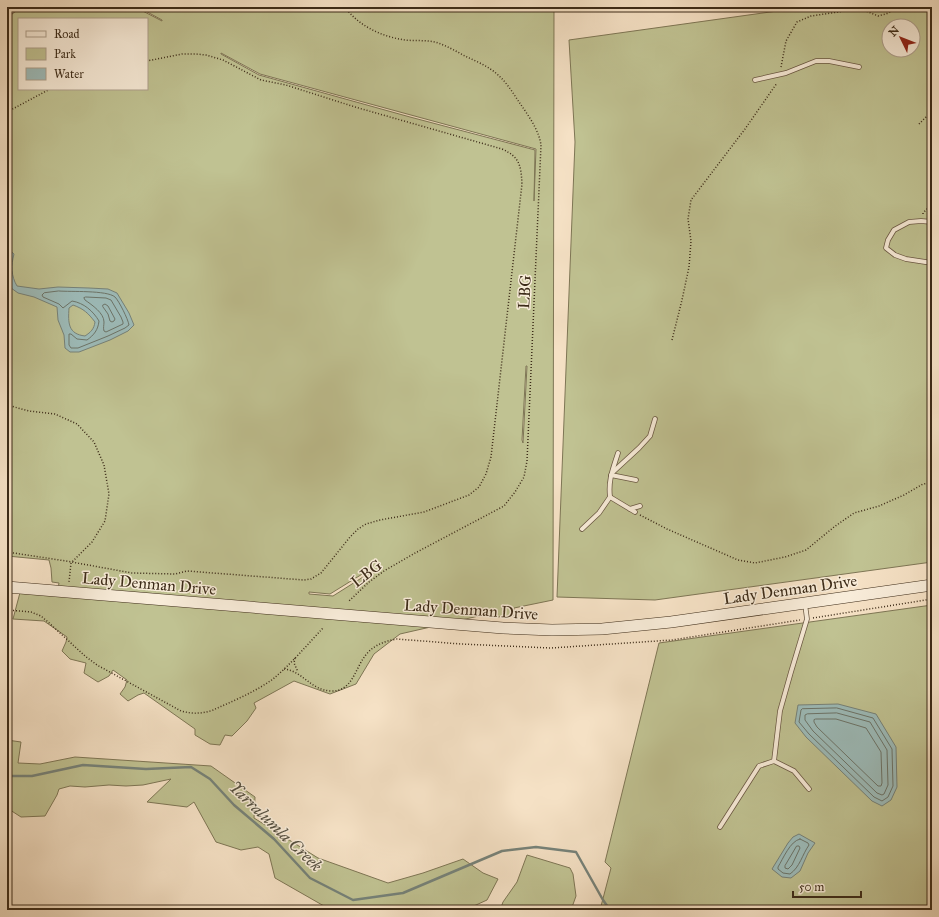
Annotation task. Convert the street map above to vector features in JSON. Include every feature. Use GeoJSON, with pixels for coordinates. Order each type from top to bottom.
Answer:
{"type":"FeatureCollection","features":[{"type":"Feature","properties":{"kind":"street","name":"Lady Denman Drive"},"geometry":{"type":"LineString","coordinates":[[7,587],[495,628],[552,630],[602,629],[656,624],[932,585]]}},
{"type":"Feature","properties":{"kind":"lane"},"geometry":{"type":"LineString","coordinates":[[7,15],[17,7]]}},
{"type":"Feature","properties":{"kind":"lane"},"geometry":{"type":"LineString","coordinates":[[755,80],[779,75],[816,61],[829,61],[859,67]]}},
{"type":"Feature","properties":{"kind":"lane"},"geometry":{"type":"LineString","coordinates":[[932,222],[909,222],[894,230],[888,240],[886,248],[894,255],[906,259],[932,263]]}},
{"type":"Feature","properties":{"kind":"lane"},"geometry":{"type":"LineString","coordinates":[[611,475],[650,436],[655,419]]}},
{"type":"Feature","properties":{"kind":"lane"},"geometry":{"type":"LineString","coordinates":[[582,529],[599,513],[610,497],[609,488],[611,475],[618,453]]}},
{"type":"Feature","properties":{"kind":"lane"},"geometry":{"type":"LineString","coordinates":[[611,475],[636,480]]}},
{"type":"Feature","properties":{"kind":"lane"},"geometry":{"type":"LineString","coordinates":[[610,497],[635,512]]}},
{"type":"Feature","properties":{"kind":"lane"},"geometry":{"type":"LineString","coordinates":[[630,509],[640,506]]}},
{"type":"Feature","properties":{"kind":"lane"},"geometry":{"type":"LineString","coordinates":[[774,761],[780,711],[807,619],[805,603]]}},
{"type":"Feature","properties":{"kind":"lane"},"geometry":{"type":"LineString","coordinates":[[720,828],[759,766],[774,761],[794,771],[809,789]]}},
{"type":"Feature","properties":{"kind":"path","name":"LBG"},"geometry":{"type":"LineString","coordinates":[[345,7],[354,18],[363,25],[380,33],[404,40],[436,43],[490,68],[507,83],[519,101],[538,132],[541,145],[527,461],[524,477],[504,506],[416,552],[384,571],[369,582],[349,601]]}},
{"type":"Feature","properties":{"kind":"path"},"geometry":{"type":"LineString","coordinates":[[672,340],[682,300],[692,241],[688,219],[691,200],[745,129],[778,81],[786,41],[797,22],[811,16],[852,10],[866,11],[878,16],[900,7]]}},
{"type":"Feature","properties":{"kind":"path"},"geometry":{"type":"LineString","coordinates":[[7,552],[132,573],[175,574],[187,572],[304,580],[311,579],[320,573],[358,529],[366,524],[424,512],[469,495],[479,487],[486,474],[491,457],[522,184],[520,165],[517,159],[502,149],[355,107],[286,85],[261,80],[223,60],[206,55],[182,54],[148,61]]}},
{"type":"Feature","properties":{"kind":"path"},"geometry":{"type":"LineString","coordinates":[[7,112],[48,90]]}},
{"type":"Feature","properties":{"kind":"path"},"geometry":{"type":"LineString","coordinates":[[919,124],[932,111]]}},
{"type":"Feature","properties":{"kind":"path"},"geometry":{"type":"LineString","coordinates":[[921,221],[923,213],[932,204]]}},
{"type":"Feature","properties":{"kind":"path"},"geometry":{"type":"LineString","coordinates":[[7,405],[29,411],[55,414],[77,424],[94,442],[104,465],[109,494],[105,521],[92,542],[77,555],[71,563],[68,592]]}},
{"type":"Feature","properties":{"kind":"path"},"geometry":{"type":"LineString","coordinates":[[635,512],[667,529],[738,560],[755,563],[785,557],[806,550],[854,513],[879,506],[904,495],[923,484],[932,483]]}},
{"type":"Feature","properties":{"kind":"path"},"geometry":{"type":"LineString","coordinates":[[7,610],[31,612],[41,616],[97,666],[181,711],[194,714],[207,712],[259,688],[274,678],[323,628]]}},
{"type":"Feature","properties":{"kind":"path"},"geometry":{"type":"LineString","coordinates":[[295,658],[294,663],[298,672]]}},
{"type":"Feature","properties":{"kind":"green space"},"geometry":{"type":"Polygon","coordinates":[[[7,7],[135,7],[162,21],[138,7],[554,7],[553,600],[514,608],[513,616],[496,617],[483,615],[400,634],[374,654],[356,684],[330,694],[294,681],[254,703],[256,708],[247,721],[232,736],[225,735],[220,745],[210,744],[195,735],[195,729],[144,693],[128,701],[120,694],[125,687],[127,680],[113,670],[109,676],[98,682],[84,673],[86,663],[70,659],[62,651],[67,637],[44,621],[13,619],[22,585],[58,588],[59,583],[52,582],[49,560],[7,556],[7,7]],[[221,53],[259,75],[535,150],[534,201],[536,149],[260,74],[221,53]],[[527,366],[522,440],[523,443],[527,366]],[[372,568],[330,594],[309,592],[309,594],[333,596],[371,572],[372,568]]]}},
{"type":"Feature","properties":{"kind":"green space"},"geometry":{"type":"Polygon","coordinates":[[[806,7],[932,7],[932,562],[655,600],[557,597],[575,142],[569,40],[806,7]]]}},
{"type":"Feature","properties":{"kind":"green space"},"geometry":{"type":"Polygon","coordinates":[[[932,605],[932,910],[600,910],[611,868],[605,862],[659,643],[932,605]]]}},
{"type":"Feature","properties":{"kind":"green space"},"geometry":{"type":"Polygon","coordinates":[[[7,740],[21,742],[18,763],[40,764],[75,757],[211,766],[255,797],[254,818],[318,858],[388,883],[463,859],[483,873],[498,879],[487,900],[465,910],[331,910],[275,878],[269,854],[258,847],[241,850],[216,842],[194,802],[187,807],[147,802],[171,779],[143,785],[85,787],[70,786],[59,789],[45,816],[21,817],[7,808],[7,740]]]}},
{"type":"Feature","properties":{"kind":"green space"},"geometry":{"type":"Polygon","coordinates":[[[527,855],[570,868],[573,874],[576,896],[571,910],[500,910],[503,902],[517,882],[527,855]]]}},
{"type":"Feature","properties":{"kind":"water"},"geometry":{"type":"Polygon","coordinates":[[[7,248],[14,254],[12,270],[17,286],[39,289],[58,287],[108,289],[117,293],[129,313],[134,325],[128,331],[110,340],[79,352],[70,352],[65,348],[64,335],[58,320],[57,307],[34,297],[18,293],[7,285],[7,248]],[[73,305],[69,308],[70,327],[75,333],[85,336],[92,330],[95,322],[86,312],[73,305]]]}},
{"type":"Feature","properties":{"kind":"water"},"geometry":{"type":"Polygon","coordinates":[[[838,704],[876,714],[896,747],[897,787],[891,800],[882,806],[872,801],[806,737],[795,723],[798,705],[838,704]]]}},
{"type":"Feature","properties":{"kind":"water"},"geometry":{"type":"Polygon","coordinates":[[[799,834],[815,843],[808,853],[800,871],[791,878],[782,877],[772,869],[788,843],[793,837],[799,834]]]}},
{"type":"Feature","properties":{"kind":"waterway","name":"Yarralumla Creek"},"geometry":{"type":"LineString","coordinates":[[7,776],[32,776],[83,765],[146,769],[191,767],[210,779],[234,805],[274,839],[310,878],[353,900],[403,893],[502,851],[536,847],[576,852],[610,910]]}}]}
